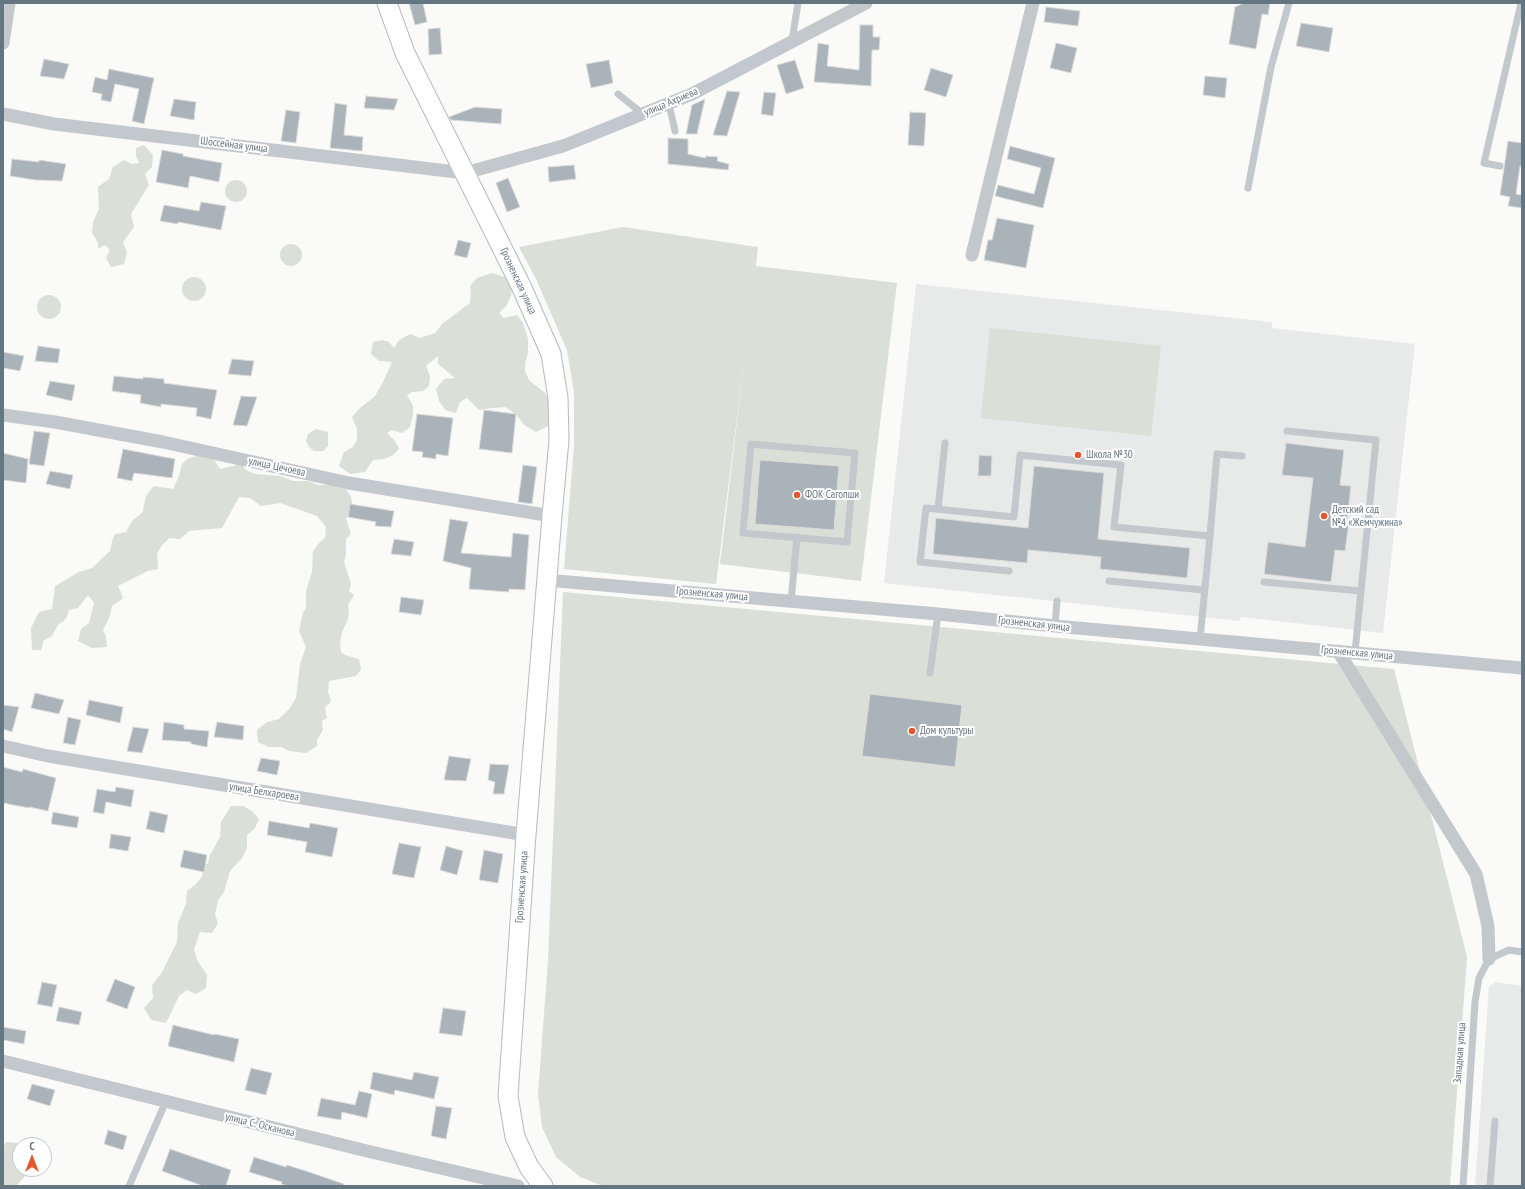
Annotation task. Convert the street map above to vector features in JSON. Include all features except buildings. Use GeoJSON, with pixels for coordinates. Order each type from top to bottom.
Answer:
{"type":"FeatureCollection","features":[{"type":"Feature","properties":{"kind":"street"},"geometry":{"type":"LineString","coordinates":[[3,43],[9,3]]}},
{"type":"Feature","properties":{"kind":"street","name":"Грозненская улица"},"geometry":{"type":"LineString","coordinates":[[387,3],[405,53],[522,288],[550,354],[558,398],[559,440],[546,580],[526,835],[508,1096],[515,1137],[529,1167],[543,1186]]}},
{"type":"Feature","properties":{"kind":"street","name":"улица Ахриева"},"geometry":{"type":"LineString","coordinates":[[465,173],[563,146],[669,104],[692,94],[866,3]]}},
{"type":"Feature","properties":{"kind":"street"},"geometry":{"type":"LineString","coordinates":[[972,255],[1033,3]]}},
{"type":"Feature","properties":{"kind":"street","name":"Шоссейная улица"},"geometry":{"type":"LineString","coordinates":[[3,114],[54,124],[465,173]]}},
{"type":"Feature","properties":{"kind":"street","name":"улица Цечоева"},"geometry":{"type":"LineString","coordinates":[[3,415],[55,422],[163,442],[349,483],[552,516]]}},
{"type":"Feature","properties":{"kind":"street","name":"Грозненская улица"},"geometry":{"type":"LineString","coordinates":[[546,580],[938,614],[1522,668]]}},
{"type":"Feature","properties":{"kind":"street"},"geometry":{"type":"LineString","coordinates":[[1338,651],[1476,874],[1488,926],[1489,959]]}},
{"type":"Feature","properties":{"kind":"street","name":"улица Белхароева"},"geometry":{"type":"LineString","coordinates":[[3,746],[48,756],[526,835]]}},
{"type":"Feature","properties":{"kind":"street","name":"улица С. Осканова"},"geometry":{"type":"LineString","coordinates":[[3,1061],[367,1151],[518,1186]]}},
{"type":"Feature","properties":{"kind":"lane"},"geometry":{"type":"LineString","coordinates":[[792,41],[798,3]]}},
{"type":"Feature","properties":{"kind":"lane"},"geometry":{"type":"LineString","coordinates":[[1248,188],[1271,67],[1289,3]]}},
{"type":"Feature","properties":{"kind":"lane"},"geometry":{"type":"LineString","coordinates":[[1500,166],[1484,163],[1521,3]]}},
{"type":"Feature","properties":{"kind":"lane"},"geometry":{"type":"LineString","coordinates":[[618,94],[643,114]]}},
{"type":"Feature","properties":{"kind":"lane"},"geometry":{"type":"LineString","coordinates":[[669,104],[675,131]]}},
{"type":"Feature","properties":{"kind":"lane"},"geometry":{"type":"LineString","coordinates":[[1288,431],[1376,440],[1355,652]]}},
{"type":"Feature","properties":{"kind":"lane"},"geometry":{"type":"LineString","coordinates":[[938,509],[945,443]]}},
{"type":"Feature","properties":{"kind":"lane"},"geometry":{"type":"LineString","coordinates":[[751,444],[855,453],[847,542],[797,537],[743,533],[751,444]]}},
{"type":"Feature","properties":{"kind":"lane"},"geometry":{"type":"LineString","coordinates":[[1200,639],[1217,454],[1242,456]]}},
{"type":"Feature","properties":{"kind":"lane"},"geometry":{"type":"LineString","coordinates":[[1009,571],[920,562],[926,508],[1014,517],[1020,455],[1120,465],[1114,527],[1210,536]]}},
{"type":"Feature","properties":{"kind":"lane"},"geometry":{"type":"LineString","coordinates":[[791,601],[797,537]]}},
{"type":"Feature","properties":{"kind":"lane"},"geometry":{"type":"LineString","coordinates":[[1109,581],[1204,590]]}},
{"type":"Feature","properties":{"kind":"lane"},"geometry":{"type":"LineString","coordinates":[[1264,582],[1361,591]]}},
{"type":"Feature","properties":{"kind":"lane"},"geometry":{"type":"LineString","coordinates":[[1055,626],[1057,601]]}},
{"type":"Feature","properties":{"kind":"lane"},"geometry":{"type":"LineString","coordinates":[[930,673],[938,614]]}},
{"type":"Feature","properties":{"kind":"lane"},"geometry":{"type":"LineString","coordinates":[[1489,959],[1509,950],[1522,952]]}},
{"type":"Feature","properties":{"kind":"lane","name":"Западная улица"},"geometry":{"type":"LineString","coordinates":[[1463,1186],[1475,1002],[1479,978],[1489,959]]}},
{"type":"Feature","properties":{"kind":"lane"},"geometry":{"type":"LineString","coordinates":[[129,1186],[166,1101]]}},
{"type":"Feature","properties":{"kind":"lane"},"geometry":{"type":"LineString","coordinates":[[1490,1186],[1495,1121]]}},
{"type":"Feature","properties":{"kind":"shaded area"},"geometry":{"type":"Polygon","coordinates":[[[144,145],[153,155],[152,167],[145,174],[149,185],[131,214],[134,227],[123,242],[127,253],[124,264],[111,267],[106,258],[110,250],[105,245],[98,249],[98,243],[92,232],[93,222],[99,209],[98,187],[109,179],[113,167],[124,160],[132,164],[139,163],[136,156],[136,148],[144,145]]]}},
{"type":"Feature","properties":{"kind":"shaded area"},"geometry":{"type":"Polygon","coordinates":[[[232,180],[240,180],[247,187],[247,195],[240,202],[232,202],[225,195],[225,187],[232,180]]]}},
{"type":"Feature","properties":{"kind":"shaded area"},"geometry":{"type":"Polygon","coordinates":[[[623,227],[758,247],[756,266],[897,283],[861,581],[720,564],[745,354],[716,584],[564,569],[574,446],[574,392],[567,350],[536,279],[519,247],[623,227]]]}},
{"type":"Feature","properties":{"kind":"shaded area"},"geometry":{"type":"Polygon","coordinates":[[[287,244],[295,244],[302,251],[302,259],[295,266],[287,266],[280,259],[280,251],[287,244]]]}},
{"type":"Feature","properties":{"kind":"shaded area"},"geometry":{"type":"Polygon","coordinates":[[[492,273],[505,277],[512,287],[511,296],[506,306],[499,313],[504,318],[517,315],[523,323],[528,339],[528,353],[525,363],[525,371],[529,380],[545,393],[550,404],[550,425],[536,432],[524,425],[516,414],[505,407],[479,410],[467,398],[460,402],[456,413],[445,410],[439,401],[436,389],[444,379],[455,378],[438,364],[438,356],[426,366],[430,376],[429,386],[423,391],[412,392],[407,395],[413,406],[413,415],[410,427],[402,433],[391,430],[387,433],[395,441],[399,449],[393,455],[384,459],[373,460],[365,472],[350,474],[339,466],[344,452],[353,447],[357,440],[357,429],[352,417],[360,408],[375,396],[392,362],[379,361],[371,354],[373,342],[382,340],[389,342],[394,348],[399,340],[410,334],[420,338],[435,333],[442,324],[470,303],[470,286],[477,278],[492,273]]]}},
{"type":"Feature","properties":{"kind":"shaded area"},"geometry":{"type":"Polygon","coordinates":[[[194,277],[199,278],[205,284],[205,294],[199,300],[194,301],[189,300],[183,294],[182,289],[183,284],[189,278],[194,277]]]}},
{"type":"Feature","properties":{"kind":"shaded area","name":"Школа №30"},"geometry":{"type":"Polygon","coordinates":[[[916,284],[1272,322],[1272,328],[1415,344],[1383,633],[1241,617],[1240,621],[884,583],[916,284]]]}},
{"type":"Feature","properties":{"kind":"shaded area"},"geometry":{"type":"Polygon","coordinates":[[[49,295],[57,299],[61,307],[57,315],[49,319],[41,315],[37,307],[41,299],[49,295]]]}},
{"type":"Feature","properties":{"kind":"shaded area"},"geometry":{"type":"Polygon","coordinates":[[[990,328],[1161,346],[1151,436],[981,418],[990,328]]]}},
{"type":"Feature","properties":{"kind":"shaded area"},"geometry":{"type":"Polygon","coordinates":[[[316,429],[328,432],[328,446],[323,451],[314,451],[309,447],[306,441],[308,434],[316,429]]]}},
{"type":"Feature","properties":{"kind":"shaded area"},"geometry":{"type":"Polygon","coordinates":[[[199,455],[214,460],[220,469],[241,464],[246,470],[255,474],[280,476],[293,481],[308,481],[318,485],[334,485],[346,489],[351,497],[353,506],[346,519],[351,534],[346,539],[346,555],[344,562],[351,584],[349,591],[354,595],[348,605],[348,619],[342,632],[340,642],[341,652],[345,655],[359,659],[361,669],[356,676],[329,681],[328,692],[331,701],[325,708],[327,718],[322,721],[323,730],[317,740],[317,746],[306,753],[289,751],[281,747],[268,747],[258,742],[257,730],[267,722],[279,719],[290,708],[296,698],[300,664],[306,647],[299,631],[303,613],[306,608],[306,591],[312,572],[313,551],[325,538],[326,527],[317,516],[280,503],[261,506],[250,498],[239,497],[222,528],[189,531],[180,539],[170,538],[163,544],[157,553],[158,569],[148,571],[118,586],[123,598],[112,606],[109,618],[103,630],[106,637],[107,647],[92,648],[78,641],[81,629],[89,623],[94,603],[88,595],[78,608],[69,610],[66,619],[58,625],[52,636],[44,640],[41,650],[32,650],[31,628],[39,612],[52,609],[55,586],[79,572],[92,568],[110,551],[115,534],[126,532],[132,521],[143,512],[147,494],[154,486],[173,489],[179,476],[182,464],[187,459],[199,455]]]}},
{"type":"Feature","properties":{"kind":"shaded area"},"geometry":{"type":"Polygon","coordinates":[[[563,592],[1394,669],[1467,957],[1450,1186],[603,1186],[580,1177],[556,1157],[542,1127],[538,1094],[548,961],[563,592]]]}},
{"type":"Feature","properties":{"kind":"shaded area"},"geometry":{"type":"Polygon","coordinates":[[[231,806],[243,806],[252,811],[259,819],[255,828],[247,835],[247,848],[242,858],[230,871],[224,892],[218,900],[215,914],[218,923],[212,933],[200,932],[194,949],[197,960],[207,975],[206,988],[196,994],[187,990],[179,996],[166,1023],[151,1020],[144,1008],[153,998],[152,985],[161,974],[177,942],[178,923],[186,904],[187,891],[196,884],[203,875],[201,868],[208,863],[210,855],[220,837],[221,822],[231,806]]]}},
{"type":"Feature","properties":{"kind":"shaded area"},"geometry":{"type":"Polygon","coordinates":[[[1496,982],[1522,986],[1522,1186],[1475,1186],[1489,987],[1496,982]]]}},
{"type":"Feature","properties":{"kind":"shaded area"},"geometry":{"type":"Polygon","coordinates":[[[6,1142],[12,1143],[12,1177],[24,1177],[16,1186],[3,1186],[3,1147],[6,1142]]]}},
{"type":"Feature","properties":{"kind":"place","name":"Школа №30"},"geometry":{"type":"Point","coordinates":[1078,455]}},
{"type":"Feature","properties":{"kind":"place","name":"ФОК Сагопши"},"geometry":{"type":"Point","coordinates":[797,495]}},
{"type":"Feature","properties":{"kind":"place","name":"Детский сад №4 «Жемчужина»"},"geometry":{"type":"Point","coordinates":[1324,516]}},
{"type":"Feature","properties":{"kind":"place","name":"Дом культуры"},"geometry":{"type":"Point","coordinates":[912,731]}}]}
